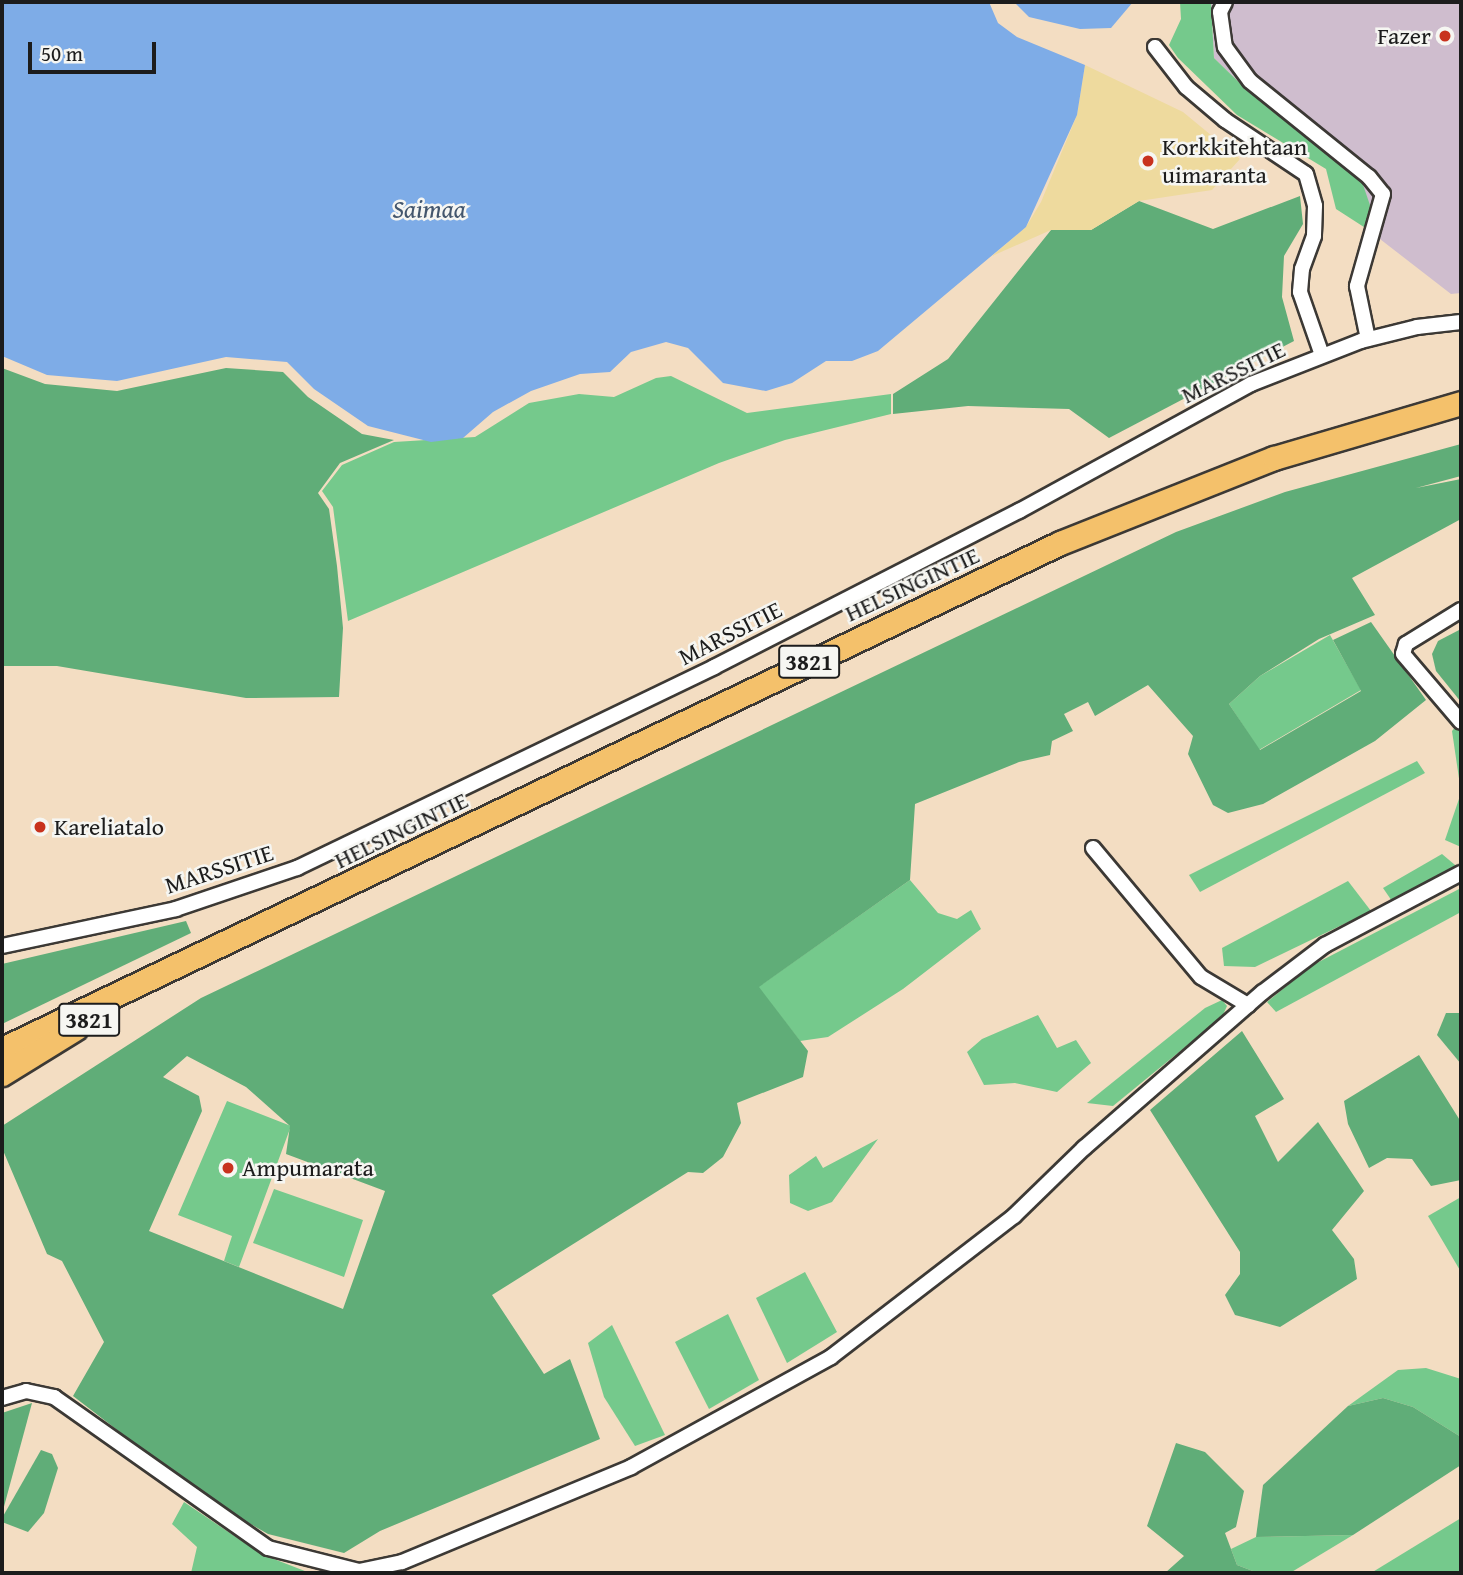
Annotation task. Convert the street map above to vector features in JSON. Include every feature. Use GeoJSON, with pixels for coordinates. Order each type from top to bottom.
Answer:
{"type":"FeatureCollection","features":[{"type":"Feature","properties":{"kind":"main road","name":"HELSINGINTIE"},"geometry":{"type":"LineString","coordinates":[[2,1049],[1060,543],[1274,458],[1461,403]]}},
{"type":"Feature","properties":{"kind":"main road","name":"HELSINGINTIE"},"geometry":{"type":"LineString","coordinates":[[2,1073],[177,967]]}},
{"type":"Feature","properties":{"kind":"street"},"geometry":{"type":"LineString","coordinates":[[1225,2],[1220,12],[1225,47],[1250,80],[1368,177],[1383,194],[1357,286],[1368,340]]}},
{"type":"Feature","properties":{"kind":"street"},"geometry":{"type":"LineString","coordinates":[[1155,47],[1186,87],[1226,121],[1306,174],[1315,216],[1300,292],[1322,355]]}},
{"type":"Feature","properties":{"kind":"street","name":"MARSSITIE"},"geometry":{"type":"LineString","coordinates":[[2,946],[176,909],[297,868],[714,667],[1019,511],[1251,384],[1322,355],[1368,340],[1417,327],[1461,322]]}},
{"type":"Feature","properties":{"kind":"street"},"geometry":{"type":"LineString","coordinates":[[1461,610],[1406,643],[1403,654],[1461,722]]}},
{"type":"Feature","properties":{"kind":"street"},"geometry":{"type":"LineString","coordinates":[[1093,848],[1201,977],[1248,1005]]}},
{"type":"Feature","properties":{"kind":"street"},"geometry":{"type":"LineString","coordinates":[[2,1398],[26,1391],[54,1397],[268,1548],[359,1571],[402,1562],[631,1467],[831,1357],[1014,1216],[1084,1148],[1248,1005],[1325,945],[1461,873]]}},
{"type":"Feature","properties":{"kind":"shaded area"},"geometry":{"type":"Polygon","coordinates":[[[1211,2],[1461,2],[1461,293],[1451,294],[1367,229],[1323,144],[1250,93],[1214,58],[1211,2]]]}},
{"type":"Feature","properties":{"kind":"green space"},"geometry":{"type":"Polygon","coordinates":[[[1180,2],[1211,2],[1214,58],[1250,93],[1360,176],[1372,211],[1367,229],[1336,209],[1326,169],[1237,115],[1178,58],[1169,45],[1181,19],[1180,2]]]}},
{"type":"Feature","properties":{"kind":"green space"},"geometry":{"type":"Polygon","coordinates":[[[1300,196],[1303,224],[1284,256],[1282,297],[1294,341],[1109,438],[1069,409],[968,406],[893,414],[893,394],[948,359],[1051,230],[1091,230],[1139,201],[1213,229],[1300,196]]]}},
{"type":"Feature","properties":{"kind":"green space"},"geometry":{"type":"Polygon","coordinates":[[[2,368],[45,384],[117,391],[226,368],[283,372],[308,397],[362,434],[394,440],[340,463],[318,493],[329,509],[337,566],[343,628],[339,697],[246,698],[57,666],[2,666],[2,368]]]}},
{"type":"Feature","properties":{"kind":"green space"},"geometry":{"type":"Polygon","coordinates":[[[671,376],[747,413],[891,394],[891,414],[785,440],[719,463],[348,621],[333,507],[322,491],[342,465],[394,442],[475,437],[529,403],[579,394],[614,397],[656,378],[671,376]]]}},
{"type":"Feature","properties":{"kind":"green space"},"geometry":{"type":"Polygon","coordinates":[[[1461,444],[1461,476],[1416,488],[1461,479],[1461,519],[1352,578],[1375,615],[1319,639],[1260,676],[1229,704],[1260,750],[1361,691],[1333,640],[1371,622],[1426,700],[1375,741],[1263,804],[1228,813],[1213,805],[1188,754],[1193,736],[1148,685],[1095,716],[1088,702],[1064,714],[1073,731],[1052,741],[1050,755],[1019,762],[915,804],[910,880],[759,987],[808,1051],[803,1077],[737,1103],[741,1123],[723,1157],[703,1173],[688,1172],[492,1295],[544,1374],[570,1359],[600,1439],[380,1531],[344,1553],[268,1534],[207,1499],[73,1396],[104,1342],[62,1261],[47,1254],[2,1148],[2,1126],[201,998],[1176,532],[1285,492],[1461,444]],[[187,1056],[163,1077],[199,1096],[202,1111],[149,1231],[343,1309],[385,1191],[286,1154],[290,1126],[246,1087],[187,1056]]]}},
{"type":"Feature","properties":{"kind":"green space"},"geometry":{"type":"Polygon","coordinates":[[[1461,629],[1461,702],[1436,671],[1432,654],[1438,641],[1461,629]]]}},
{"type":"Feature","properties":{"kind":"green space"},"geometry":{"type":"Polygon","coordinates":[[[1330,635],[1361,690],[1259,750],[1229,704],[1260,676],[1330,635]]]}},
{"type":"Feature","properties":{"kind":"green space"},"geometry":{"type":"Polygon","coordinates":[[[1458,724],[1461,728],[1461,792],[1452,731],[1458,724]]]}},
{"type":"Feature","properties":{"kind":"green space"},"geometry":{"type":"Polygon","coordinates":[[[1417,761],[1425,773],[1200,892],[1189,875],[1417,761]]]}},
{"type":"Feature","properties":{"kind":"green space"},"geometry":{"type":"Polygon","coordinates":[[[1461,793],[1461,847],[1445,840],[1461,793]]]}},
{"type":"Feature","properties":{"kind":"green space"},"geometry":{"type":"Polygon","coordinates":[[[1442,854],[1461,870],[1396,907],[1383,888],[1442,854]]]}},
{"type":"Feature","properties":{"kind":"green space"},"geometry":{"type":"Polygon","coordinates":[[[910,880],[938,913],[957,919],[971,910],[981,929],[903,989],[828,1037],[800,1041],[758,987],[910,880]]]}},
{"type":"Feature","properties":{"kind":"green space"},"geometry":{"type":"Polygon","coordinates":[[[1348,881],[1371,911],[1255,967],[1224,966],[1222,948],[1348,881]]]}},
{"type":"Feature","properties":{"kind":"green space"},"geometry":{"type":"Polygon","coordinates":[[[1461,888],[1461,912],[1276,1012],[1267,1002],[1311,966],[1461,888]]]}},
{"type":"Feature","properties":{"kind":"green space"},"geometry":{"type":"Polygon","coordinates":[[[186,921],[191,933],[2,1024],[2,964],[186,921]]]}},
{"type":"Feature","properties":{"kind":"green space"},"geometry":{"type":"Polygon","coordinates":[[[1222,1000],[1227,1006],[1222,1017],[1113,1106],[1087,1103],[1205,1008],[1222,1000]]]}},
{"type":"Feature","properties":{"kind":"green space"},"geometry":{"type":"Polygon","coordinates":[[[1446,1013],[1461,1013],[1461,1064],[1437,1035],[1446,1013]]]}},
{"type":"Feature","properties":{"kind":"green space"},"geometry":{"type":"Polygon","coordinates":[[[1038,1015],[1057,1048],[1076,1040],[1091,1063],[1057,1092],[1015,1083],[984,1085],[967,1052],[982,1039],[1038,1015]]]}},
{"type":"Feature","properties":{"kind":"green space"},"geometry":{"type":"Polygon","coordinates":[[[1242,1031],[1284,1099],[1255,1116],[1278,1162],[1318,1122],[1364,1191],[1332,1230],[1354,1259],[1357,1279],[1280,1327],[1235,1315],[1225,1295],[1240,1274],[1240,1252],[1150,1110],[1242,1031]]]}},
{"type":"Feature","properties":{"kind":"green space"},"geometry":{"type":"Polygon","coordinates":[[[1419,1055],[1461,1122],[1461,1180],[1431,1186],[1412,1159],[1387,1158],[1369,1168],[1348,1124],[1344,1101],[1419,1055]]]}},
{"type":"Feature","properties":{"kind":"green space","name":"Ampumarata"},"geometry":{"type":"Polygon","coordinates":[[[227,1101],[291,1126],[239,1267],[224,1261],[232,1236],[178,1215],[227,1101]]]}},
{"type":"Feature","properties":{"kind":"green space"},"geometry":{"type":"Polygon","coordinates":[[[878,1139],[832,1202],[808,1211],[790,1203],[789,1175],[816,1156],[823,1168],[878,1139]]]}},
{"type":"Feature","properties":{"kind":"green space","name":"Ampumarata"},"geometry":{"type":"Polygon","coordinates":[[[274,1189],[363,1220],[344,1277],[253,1243],[274,1189]]]}},
{"type":"Feature","properties":{"kind":"green space"},"geometry":{"type":"Polygon","coordinates":[[[1461,1197],[1461,1272],[1428,1216],[1461,1197]]]}},
{"type":"Feature","properties":{"kind":"green space"},"geometry":{"type":"Polygon","coordinates":[[[805,1272],[837,1332],[787,1363],[756,1298],[805,1272]]]}},
{"type":"Feature","properties":{"kind":"green space"},"geometry":{"type":"Polygon","coordinates":[[[728,1314],[759,1380],[709,1409],[675,1342],[728,1314]]]}},
{"type":"Feature","properties":{"kind":"green space"},"geometry":{"type":"Polygon","coordinates":[[[612,1325],[665,1435],[635,1446],[604,1397],[588,1343],[612,1325]]]}},
{"type":"Feature","properties":{"kind":"green space"},"geometry":{"type":"Polygon","coordinates":[[[1426,1368],[1461,1379],[1461,1437],[1413,1407],[1383,1398],[1348,1406],[1398,1370],[1426,1368]]]}},
{"type":"Feature","properties":{"kind":"green space"},"geometry":{"type":"Polygon","coordinates":[[[1383,1398],[1413,1407],[1461,1437],[1461,1465],[1353,1535],[1256,1537],[1263,1485],[1348,1406],[1383,1398]]]}},
{"type":"Feature","properties":{"kind":"green space"},"geometry":{"type":"Polygon","coordinates":[[[32,1403],[2,1514],[2,1413],[32,1403]]]}},
{"type":"Feature","properties":{"kind":"green space"},"geometry":{"type":"Polygon","coordinates":[[[1176,1443],[1205,1452],[1244,1491],[1236,1527],[1225,1533],[1237,1565],[1258,1573],[1165,1573],[1184,1556],[1147,1526],[1176,1443]]]}},
{"type":"Feature","properties":{"kind":"green space"},"geometry":{"type":"Polygon","coordinates":[[[41,1450],[52,1454],[58,1468],[44,1513],[28,1532],[2,1522],[2,1518],[41,1450]]]}},
{"type":"Feature","properties":{"kind":"green space"},"geometry":{"type":"Polygon","coordinates":[[[184,1502],[261,1554],[310,1573],[191,1573],[197,1547],[172,1524],[184,1502]]]}},
{"type":"Feature","properties":{"kind":"green space"},"geometry":{"type":"Polygon","coordinates":[[[1461,1518],[1461,1573],[1371,1573],[1461,1518]]]}},
{"type":"Feature","properties":{"kind":"green space"},"geometry":{"type":"Polygon","coordinates":[[[1353,1535],[1290,1573],[1258,1573],[1237,1565],[1231,1549],[1256,1537],[1353,1535]]]}},
{"type":"Feature","properties":{"kind":"sand","name":"Korkkitehtaan uimaranta"},"geometry":{"type":"Polygon","coordinates":[[[1085,65],[1183,112],[1240,159],[1212,190],[1139,201],[1091,230],[1051,230],[992,256],[1026,227],[1041,202],[1077,115],[1085,65]]]}},
{"type":"Feature","properties":{"kind":"water","name":"Saimaa"},"geometry":{"type":"Polygon","coordinates":[[[2,2],[989,2],[998,23],[1017,37],[1085,65],[1077,115],[1026,227],[878,351],[852,361],[826,361],[792,383],[766,391],[723,383],[688,348],[666,342],[631,352],[610,372],[580,374],[531,391],[493,412],[463,438],[431,442],[368,426],[314,389],[287,362],[226,357],[117,381],[47,375],[2,356],[2,2]]]}},
{"type":"Feature","properties":{"kind":"water"},"geometry":{"type":"Polygon","coordinates":[[[1014,2],[1133,2],[1111,28],[1080,29],[1029,17],[1014,2]]]}},
{"type":"Feature","properties":{"kind":"place","name":"Fazer"},"geometry":{"type":"Point","coordinates":[1445,36]}},
{"type":"Feature","properties":{"kind":"place","name":"Korkkitehtaan uimaranta"},"geometry":{"type":"Point","coordinates":[1148,161]}},
{"type":"Feature","properties":{"kind":"place","name":"Kareliatalo"},"geometry":{"type":"Point","coordinates":[40,827]}},
{"type":"Feature","properties":{"kind":"place","name":"Ampumarata"},"geometry":{"type":"Point","coordinates":[228,1168]}}]}
